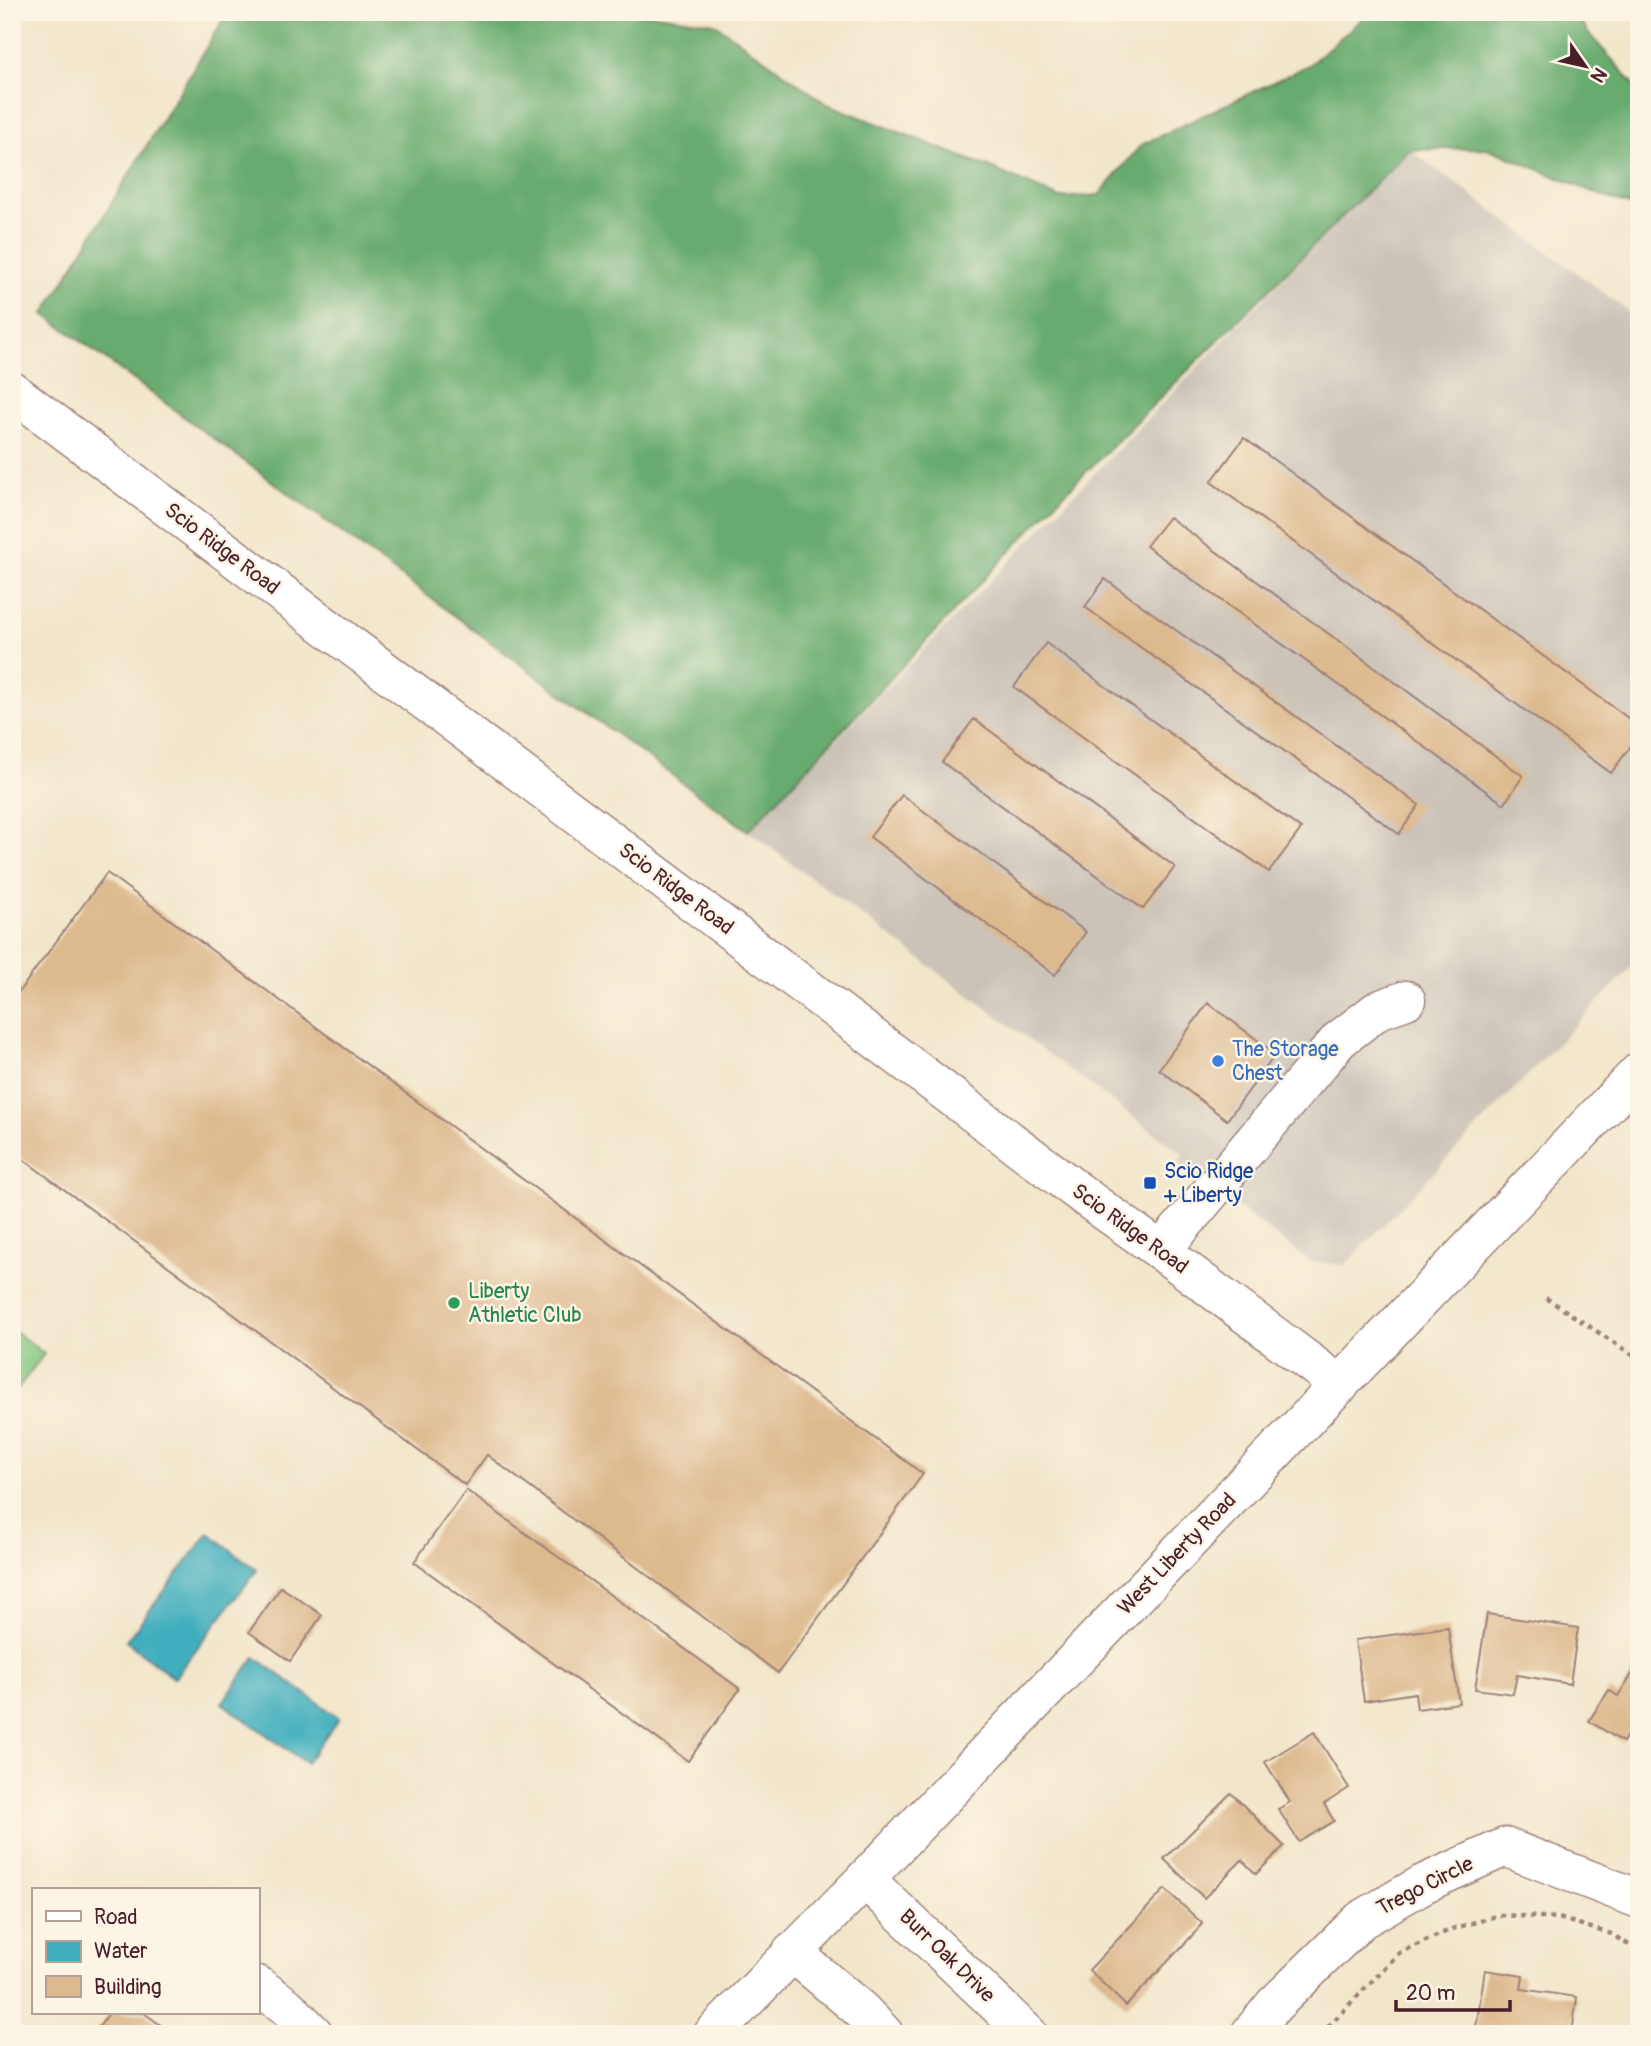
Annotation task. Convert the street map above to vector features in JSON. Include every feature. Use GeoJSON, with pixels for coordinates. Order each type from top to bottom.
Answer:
{"type":"FeatureCollection","features":[{"type":"Feature","properties":{"kind":"street","name":"Scio Ridge Road"},"geometry":{"type":"LineString","coordinates":[[12,391],[1092,1202],[1340,1385]]}},
{"type":"Feature","properties":{"kind":"street"},"geometry":{"type":"LineString","coordinates":[[1161,1251],[1339,1040],[1378,1010],[1406,1000]]}},
{"type":"Feature","properties":{"kind":"street","name":"West Liberty Road"},"geometry":{"type":"LineString","coordinates":[[713,2034],[1639,1072]]}},
{"type":"Feature","properties":{"kind":"street","name":"Trego Circle"},"geometry":{"type":"LineString","coordinates":[[1250,2034],[1274,2005],[1361,1920],[1423,1884],[1505,1847],[1639,1899]]}},
{"type":"Feature","properties":{"kind":"street","name":"Burr Oak Drive"},"geometry":{"type":"LineString","coordinates":[[865,1879],[1028,2034]]}},
{"type":"Feature","properties":{"kind":"street"},"geometry":{"type":"LineString","coordinates":[[792,1952],[861,2010],[884,2034]]}},
{"type":"Feature","properties":{"kind":"street"},"geometry":{"type":"LineString","coordinates":[[259,1986],[286,2006],[314,2034]]}},
{"type":"Feature","properties":{"kind":"path"},"geometry":{"type":"LineString","coordinates":[[1546,1297],[1639,1359]]}},
{"type":"Feature","properties":{"kind":"path"},"geometry":{"type":"LineString","coordinates":[[1321,2034],[1399,1953],[1452,1928],[1499,1916],[1559,1918],[1611,1934],[1639,1951]]}},
{"type":"Feature","properties":{"kind":"shaded area"},"geometry":{"type":"Polygon","coordinates":[[[1409,149],[1639,319],[1639,959],[1345,1265],[1311,1262],[1178,1163],[1183,1154],[748,831],[1409,149]]]}},
{"type":"Feature","properties":{"kind":"green space"},"geometry":{"type":"Polygon","coordinates":[[[228,12],[636,12],[714,23],[827,104],[1060,198],[1099,195],[1141,145],[1309,65],[1370,12],[1575,12],[1589,34],[1639,90],[1639,208],[1602,196],[1487,148],[1409,150],[1061,497],[748,831],[44,314],[228,12]]]}},
{"type":"Feature","properties":{"kind":"green space"},"geometry":{"type":"Polygon","coordinates":[[[12,1329],[44,1354],[12,1396],[12,1329]]]}},
{"type":"Feature","properties":{"kind":"water"},"geometry":{"type":"Polygon","coordinates":[[[209,1533],[257,1570],[174,1678],[126,1641],[209,1533]]]}},
{"type":"Feature","properties":{"kind":"water"},"geometry":{"type":"Polygon","coordinates":[[[255,1657],[339,1718],[306,1763],[222,1703],[255,1657]]]}},
{"type":"Feature","properties":{"kind":"building"},"geometry":{"type":"Polygon","coordinates":[[[1244,438],[1639,726],[1639,735],[1611,773],[1211,482],[1244,438]]]}},
{"type":"Feature","properties":{"kind":"building"},"geometry":{"type":"Polygon","coordinates":[[[1169,517],[1523,776],[1504,804],[1146,546],[1169,517]]]}},
{"type":"Feature","properties":{"kind":"building"},"geometry":{"type":"Polygon","coordinates":[[[1105,579],[1419,805],[1399,834],[1085,607],[1105,579]]]}},
{"type":"Feature","properties":{"kind":"building"},"geometry":{"type":"Polygon","coordinates":[[[1046,643],[1301,829],[1269,872],[1014,687],[1046,643]]]}},
{"type":"Feature","properties":{"kind":"building"},"geometry":{"type":"Polygon","coordinates":[[[974,719],[1175,867],[1143,909],[942,762],[974,719]]]}},
{"type":"Feature","properties":{"kind":"building"},"geometry":{"type":"Polygon","coordinates":[[[902,795],[1086,932],[1055,975],[870,837],[902,795]]]}},
{"type":"Feature","properties":{"kind":"building","name":"Liberty Athletic Club"},"geometry":{"type":"Polygon","coordinates":[[[107,873],[923,1474],[778,1673],[487,1455],[465,1485],[12,1151],[12,1001],[107,873]]]}},
{"type":"Feature","properties":{"kind":"building","name":"The Storage Chest"},"geometry":{"type":"Polygon","coordinates":[[[1208,1003],[1276,1054],[1227,1120],[1159,1069],[1208,1003]]]}},
{"type":"Feature","properties":{"kind":"building"},"geometry":{"type":"Polygon","coordinates":[[[466,1490],[740,1689],[688,1761],[414,1562],[466,1490]]]}},
{"type":"Feature","properties":{"kind":"building"},"geometry":{"type":"Polygon","coordinates":[[[281,1587],[322,1615],[290,1661],[249,1632],[281,1587]]]}},
{"type":"Feature","properties":{"kind":"building"},"geometry":{"type":"Polygon","coordinates":[[[1487,1614],[1578,1628],[1570,1684],[1517,1675],[1513,1694],[1475,1689],[1487,1614]]]}},
{"type":"Feature","properties":{"kind":"building"},"geometry":{"type":"Polygon","coordinates":[[[1448,1627],[1459,1703],[1417,1709],[1415,1693],[1364,1701],[1355,1640],[1448,1627]]]}},
{"type":"Feature","properties":{"kind":"building"},"geometry":{"type":"Polygon","coordinates":[[[1639,1663],[1639,1724],[1635,1722],[1623,1742],[1589,1721],[1609,1690],[1618,1696],[1639,1663]]]}},
{"type":"Feature","properties":{"kind":"building"},"geometry":{"type":"Polygon","coordinates":[[[1314,1732],[1349,1788],[1324,1804],[1334,1821],[1299,1842],[1278,1809],[1290,1802],[1265,1762],[1314,1732]]]}},
{"type":"Feature","properties":{"kind":"building"},"geometry":{"type":"Polygon","coordinates":[[[1231,1793],[1284,1846],[1256,1874],[1242,1860],[1204,1898],[1164,1859],[1231,1793]]]}},
{"type":"Feature","properties":{"kind":"building"},"geometry":{"type":"Polygon","coordinates":[[[1165,1889],[1203,1924],[1126,2006],[1089,1970],[1165,1889]]]}},
{"type":"Feature","properties":{"kind":"building"},"geometry":{"type":"Polygon","coordinates":[[[1485,1970],[1523,1976],[1521,1989],[1577,1997],[1572,2034],[1475,2034],[1485,1970]]]}},
{"type":"Feature","properties":{"kind":"building"},"geometry":{"type":"Polygon","coordinates":[[[108,2014],[145,2014],[173,2034],[94,2034],[108,2014]]]}},
{"type":"Feature","properties":{"kind":"place","name":"The Storage Chest"},"geometry":{"type":"Point","coordinates":[1218,1061]}},
{"type":"Feature","properties":{"kind":"place","name":"Scio Ridge + Liberty"},"geometry":{"type":"Point","coordinates":[1150,1183]}},
{"type":"Feature","properties":{"kind":"place","name":"Liberty Athletic Club"},"geometry":{"type":"Point","coordinates":[454,1303]}}]}
